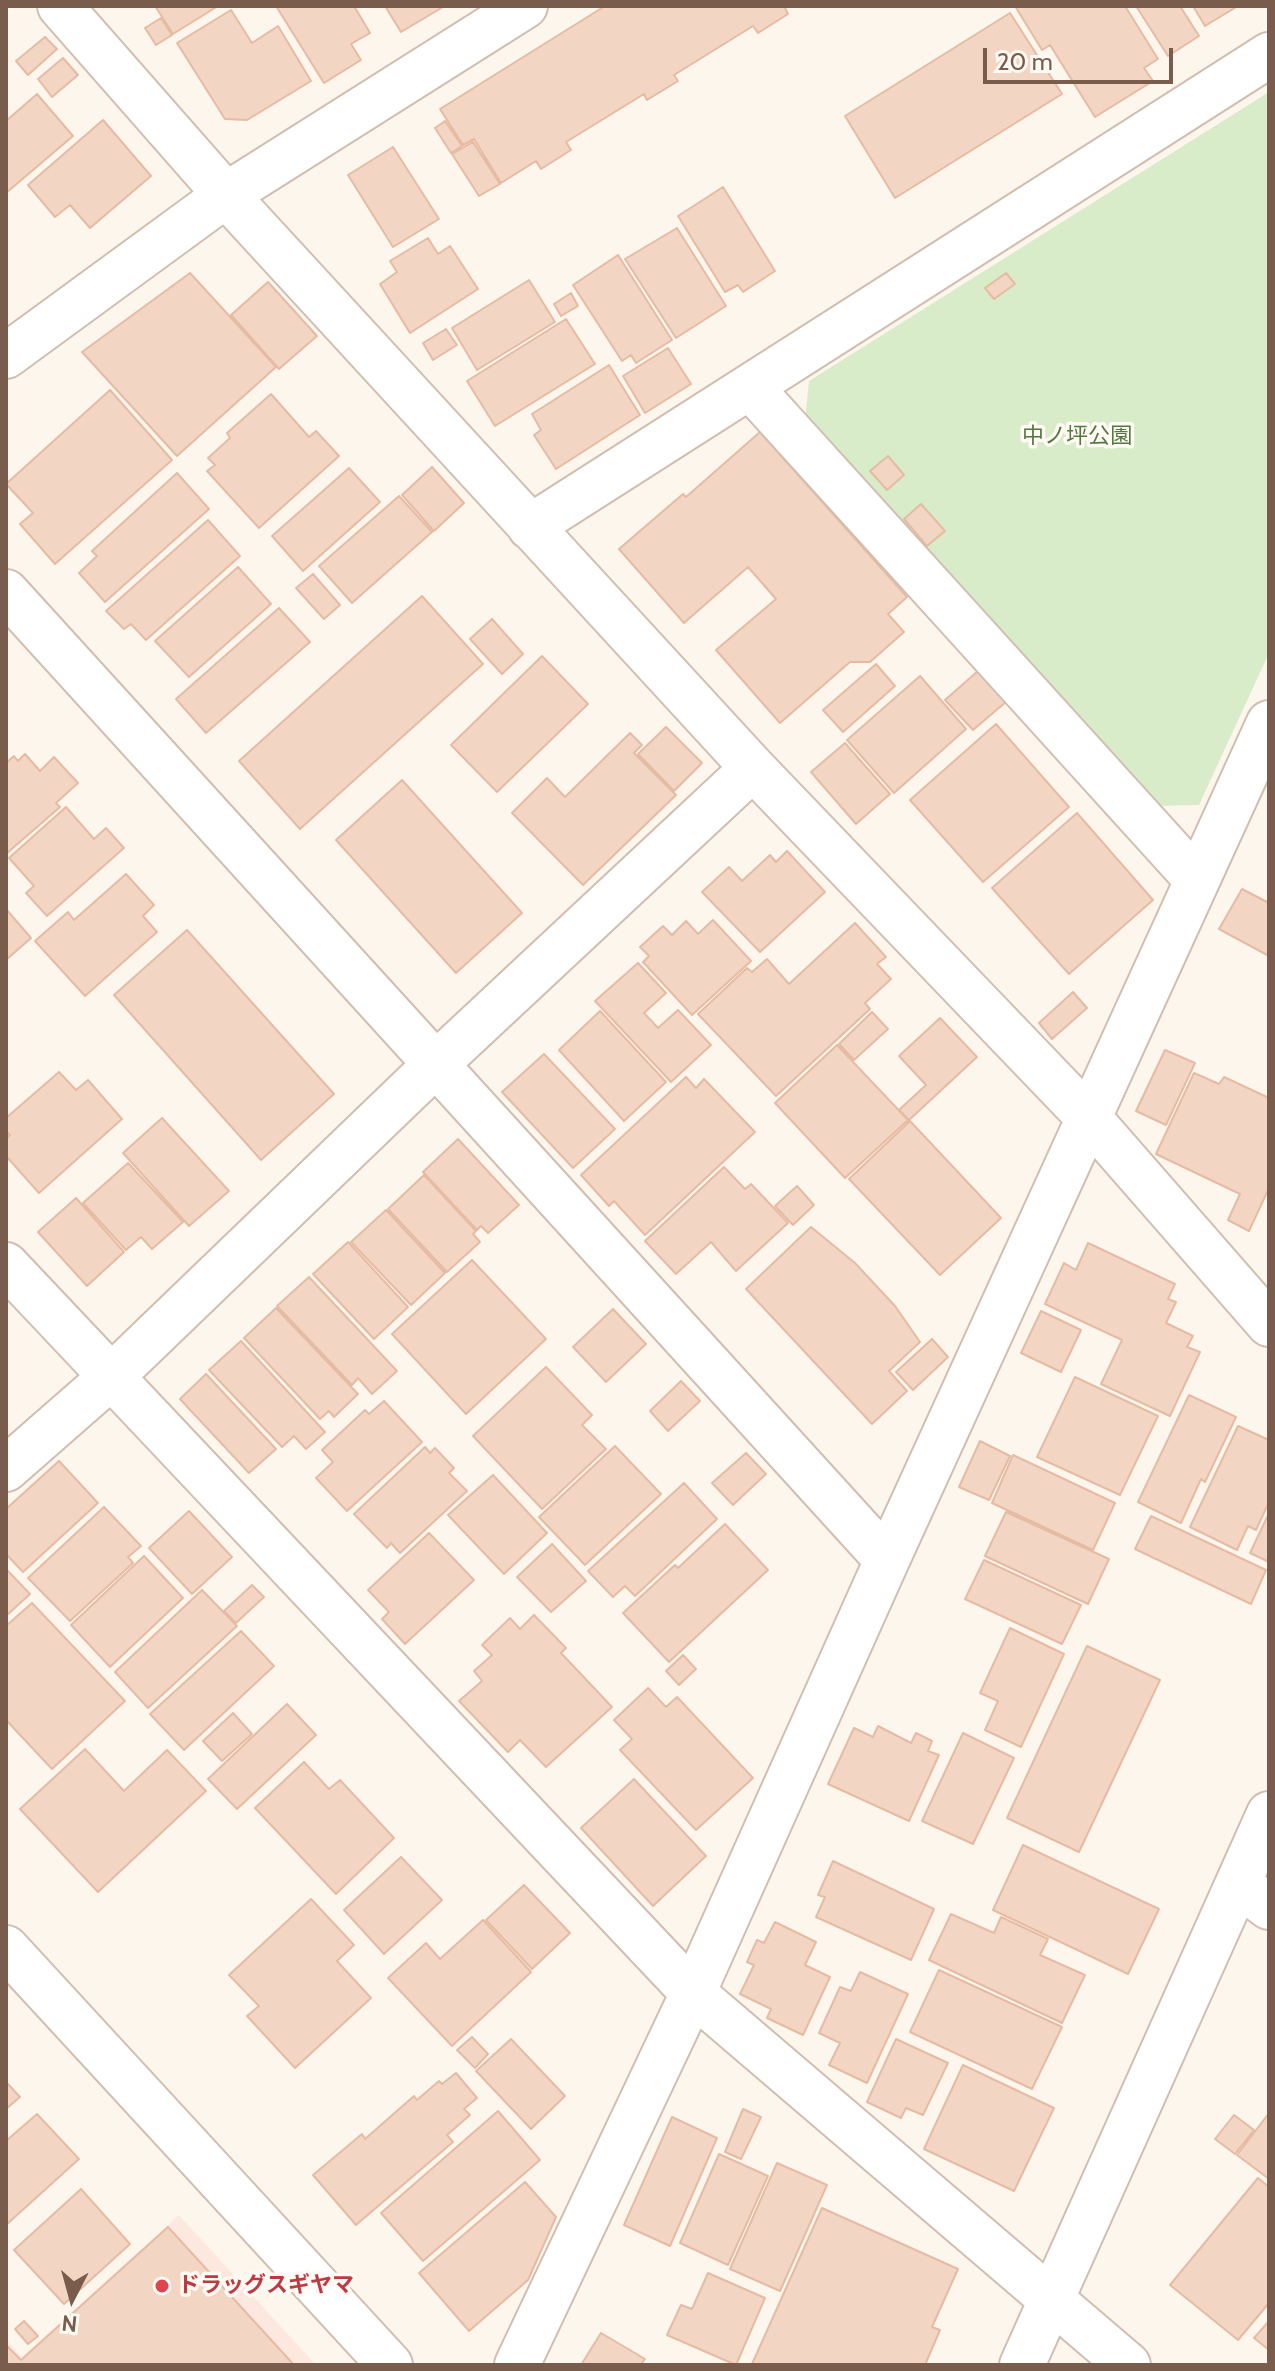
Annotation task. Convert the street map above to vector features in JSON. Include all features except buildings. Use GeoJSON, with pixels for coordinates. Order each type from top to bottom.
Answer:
{"type":"FeatureCollection","features":[{"type":"Feature","properties":{"kind":"street"},"geometry":{"type":"LineString","coordinates":[[60,6],[226,195],[753,768],[1089,1118],[1269,1324]]}},
{"type":"Feature","properties":{"kind":"street"},"geometry":{"type":"LineString","coordinates":[[6,356],[226,195],[525,6]]}},
{"type":"Feature","properties":{"kind":"street"},"geometry":{"type":"LineString","coordinates":[[530,527],[1269,55]]}},
{"type":"Feature","properties":{"kind":"street"},"geometry":{"type":"LineString","coordinates":[[750,387],[1197,880]]}},
{"type":"Feature","properties":{"kind":"street"},"geometry":{"type":"LineString","coordinates":[[6,592],[887,1560]]}},
{"type":"Feature","properties":{"kind":"street"},"geometry":{"type":"LineString","coordinates":[[517,2365],[693,1993],[1269,723]]}},
{"type":"Feature","properties":{"kind":"street"},"geometry":{"type":"LineString","coordinates":[[6,1469],[111,1377],[435,1065],[753,768]]}},
{"type":"Feature","properties":{"kind":"street"},"geometry":{"type":"LineString","coordinates":[[6,1265],[693,1993],[1128,2365]]}},
{"type":"Feature","properties":{"kind":"street"},"geometry":{"type":"LineString","coordinates":[[1022,2365],[1253,1895],[1269,1814]]}},
{"type":"Feature","properties":{"kind":"street"},"geometry":{"type":"LineString","coordinates":[[6,1948],[390,2365]]}},
{"type":"Feature","properties":{"kind":"shaded area","name":"ドラッグスギヤマ"},"geometry":{"type":"Polygon","coordinates":[[[179,2215],[316,2365],[6,2365],[6,2340],[22,2357],[179,2215]]]}},
{"type":"Feature","properties":{"kind":"green space","name":"中ノ坪公園"},"geometry":{"type":"Polygon","coordinates":[[[1269,92],[1269,653],[1199,805],[1154,806],[805,420],[809,381],[1269,92]]]}},
{"type":"Feature","properties":{"kind":"place","name":"ドラッグスギヤマ"},"geometry":{"type":"Point","coordinates":[162,2286]}}]}
